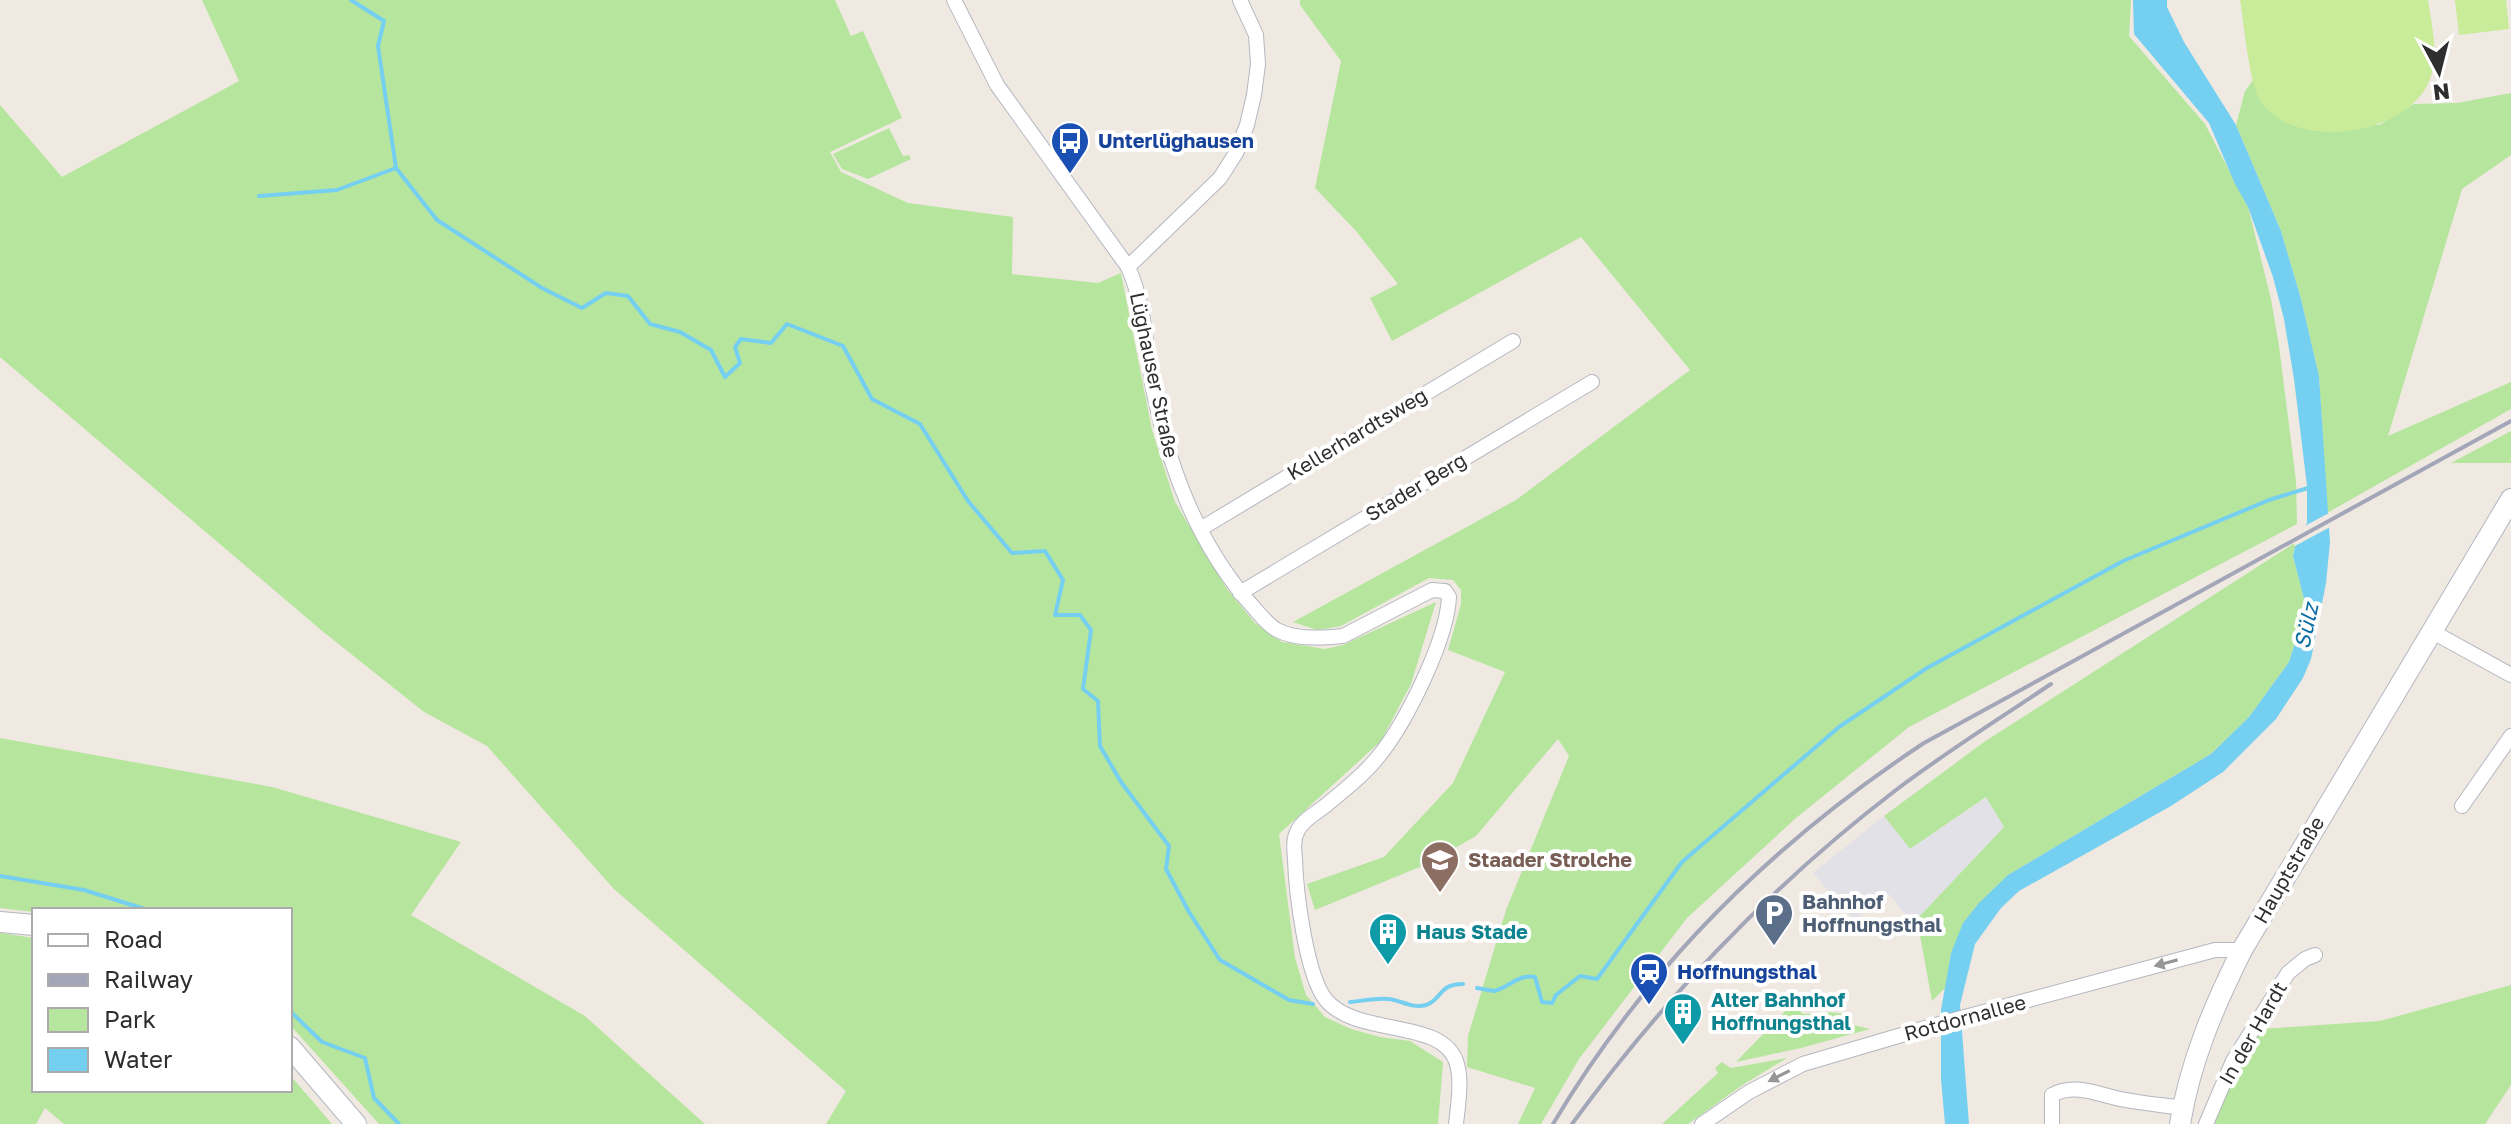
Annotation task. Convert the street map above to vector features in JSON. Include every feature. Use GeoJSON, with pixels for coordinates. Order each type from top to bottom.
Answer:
{"type":"FeatureCollection","features":[{"type":"Feature","properties":{"kind":"main road","name":"Hauptstraße"},"geometry":{"type":"LineString","coordinates":[[2182,1116],[2207,1023],[2242,950],[2511,499]]}},
{"type":"Feature","properties":{"kind":"main road"},"geometry":{"type":"LineString","coordinates":[[0,922],[32,925]]}},
{"type":"Feature","properties":{"kind":"main road"},"geometry":{"type":"LineString","coordinates":[[292,1049],[356,1124]]}},
{"type":"Feature","properties":{"kind":"street","name":"Lüghauser Straße"},"geometry":{"type":"LineString","coordinates":[[954,0],[997,85],[1128,267],[1140,293],[1160,422],[1175,474],[1240,593],[1278,631],[1327,638],[1343,636],[1432,590],[1445,591],[1449,597],[1436,647],[1417,695],[1393,735],[1378,757],[1354,782],[1299,827],[1294,839],[1306,942],[1319,988],[1335,1008],[1358,1022],[1431,1037],[1446,1046],[1452,1052],[1459,1077],[1456,1124]]}},
{"type":"Feature","properties":{"kind":"street"},"geometry":{"type":"LineString","coordinates":[[1128,267],[1220,178],[1236,153],[1251,110],[1258,64],[1256,35],[1240,0]]}},
{"type":"Feature","properties":{"kind":"street","name":"Kellerhardtsweg"},"geometry":{"type":"LineString","coordinates":[[1202,528],[1513,341]]}},
{"type":"Feature","properties":{"kind":"street","name":"Stader Berg"},"geometry":{"type":"LineString","coordinates":[[1240,593],[1592,382]]}},
{"type":"Feature","properties":{"kind":"street"},"geometry":{"type":"LineString","coordinates":[[2431,631],[2511,675]]}},
{"type":"Feature","properties":{"kind":"street"},"geometry":{"type":"LineString","coordinates":[[2462,806],[2511,736]]}},
{"type":"Feature","properties":{"kind":"street","name":"Rotdornallee"},"geometry":{"type":"LineString","coordinates":[[1702,1124],[1749,1092],[1803,1064],[2215,950],[2242,950]]}},
{"type":"Feature","properties":{"kind":"street","name":"In der Hardt"},"geometry":{"type":"LineString","coordinates":[[2206,1124],[2233,1061],[2288,973],[2315,955]]}},
{"type":"Feature","properties":{"kind":"street"},"geometry":{"type":"LineString","coordinates":[[2052,1124],[2052,1095],[2063,1089],[2104,1092],[2115,1098],[2182,1116]]}},
{"type":"Feature","properties":{"kind":"shaded area"},"geometry":{"type":"Polygon","coordinates":[[[1987,797],[2004,827],[1912,924],[1889,894],[1854,920],[1813,873],[1884,816],[1910,849],[1987,797]]]}},
{"type":"Feature","properties":{"kind":"green space"},"geometry":{"type":"Polygon","coordinates":[[[202,0],[835,0],[851,36],[863,31],[902,118],[830,152],[841,172],[908,203],[1013,217],[1012,274],[1098,283],[1121,273],[1152,430],[1175,502],[1227,589],[1255,623],[1282,642],[1325,649],[1343,645],[1436,602],[1411,684],[1381,741],[1279,834],[1295,958],[1306,995],[1325,1017],[1351,1029],[1410,1041],[1443,1062],[1438,1124],[826,1124],[846,1091],[614,889],[487,746],[424,712],[321,630],[0,357],[0,105],[62,177],[239,81],[202,0]]]}},
{"type":"Feature","properties":{"kind":"green space"},"geometry":{"type":"Polygon","coordinates":[[[1300,0],[2131,0],[2129,36],[2205,124],[2248,207],[2271,299],[2296,481],[2297,524],[1909,727],[1796,818],[1687,918],[1579,1059],[1541,1124],[1518,1124],[1535,1088],[1467,1067],[1468,1036],[1506,910],[1569,756],[1558,739],[1476,836],[1427,864],[1315,910],[1307,884],[1384,857],[1453,783],[1505,672],[1448,650],[1461,604],[1461,590],[1453,580],[1429,578],[1341,626],[1317,630],[1293,622],[1516,500],[1690,370],[1581,237],[1392,341],[1370,298],[1398,284],[1356,231],[1315,188],[1341,61],[1300,5],[1300,0]]]}},
{"type":"Feature","properties":{"kind":"green space"},"geometry":{"type":"Polygon","coordinates":[[[2240,0],[2428,0],[2434,50],[2430,79],[2418,98],[2400,114],[2377,125],[2351,131],[2324,132],[2299,128],[2277,118],[2257,94],[2240,0]]]}},
{"type":"Feature","properties":{"kind":"green space"},"geometry":{"type":"Polygon","coordinates":[[[2455,0],[2506,0],[2509,29],[2459,35],[2455,0]]]}},
{"type":"Feature","properties":{"kind":"green space"},"geometry":{"type":"Polygon","coordinates":[[[2254,79],[2260,100],[2379,125],[2414,104],[2457,103],[2511,93],[2511,155],[2462,189],[2388,436],[2511,382],[2511,409],[2327,513],[2319,376],[2301,299],[2281,231],[2236,125],[2245,91],[2254,79]]]}},
{"type":"Feature","properties":{"kind":"green space"},"geometry":{"type":"Polygon","coordinates":[[[889,128],[903,156],[909,155],[911,159],[868,179],[842,169],[833,154],[889,128]]]}},
{"type":"Feature","properties":{"kind":"green space"},"geometry":{"type":"Polygon","coordinates":[[[2511,431],[2511,463],[2451,463],[2511,431]]]}},
{"type":"Feature","properties":{"kind":"green space"},"geometry":{"type":"Polygon","coordinates":[[[2296,542],[2293,556],[2304,599],[2303,618],[2289,662],[2249,717],[2211,754],[2008,875],[1951,953],[1946,987],[1932,1001],[1917,919],[2004,827],[1986,797],[1910,849],[1884,816],[1984,742],[2296,542]]]}},
{"type":"Feature","properties":{"kind":"green space"},"geometry":{"type":"Polygon","coordinates":[[[0,738],[272,787],[461,842],[411,915],[585,1016],[705,1124],[379,1124],[292,1027],[292,908],[32,908],[32,912],[0,908],[0,738]]]}},
{"type":"Feature","properties":{"kind":"green space"},"geometry":{"type":"Polygon","coordinates":[[[0,933],[32,938],[32,1092],[292,1092],[292,1077],[332,1124],[64,1124],[45,1108],[36,1124],[0,1124],[0,933]]]}},
{"type":"Feature","properties":{"kind":"green space"},"geometry":{"type":"Polygon","coordinates":[[[2511,985],[2511,1085],[2485,1124],[2211,1124],[2222,1092],[2260,1029],[2380,1021],[2511,985]]]}},
{"type":"Feature","properties":{"kind":"green space"},"geometry":{"type":"Polygon","coordinates":[[[1792,1004],[1803,1014],[1839,1013],[1851,1017],[1853,1025],[1870,1029],[1736,1062],[1792,1004]]]}},
{"type":"Feature","properties":{"kind":"green space"},"geometry":{"type":"Polygon","coordinates":[[[1787,1058],[1688,1124],[1662,1124],[1718,1073],[1715,1068],[1722,1062],[1731,1068],[1787,1058]]]}},
{"type":"Feature","properties":{"kind":"water","name":"Sülz"},"geometry":{"type":"Polygon","coordinates":[[[2133,0],[2167,0],[2167,7],[2184,42],[2236,125],[2281,231],[2319,376],[2330,542],[2326,583],[2311,659],[2303,678],[2276,719],[2223,772],[2171,806],[2019,891],[2001,908],[1975,944],[1960,1005],[1969,1124],[1945,1124],[1941,1079],[1941,1010],[1951,953],[1963,923],[2008,875],[2211,754],[2249,717],[2289,662],[2303,618],[2304,599],[2293,556],[2296,542],[2307,523],[2307,486],[2294,379],[2273,277],[2248,207],[2209,123],[2134,34],[2133,0]]]}},
{"type":"Feature","properties":{"kind":"pier"},"geometry":{"type":"Polygon","coordinates":[[[2331,512],[2332,526],[2295,546],[2292,541],[2299,529],[2331,512]]]}},
{"type":"Feature","properties":{"kind":"waterway"},"geometry":{"type":"LineString","coordinates":[[351,0],[384,21],[378,46],[396,168],[437,220],[542,288],[582,308],[606,293],[628,296],[650,324],[680,332],[711,350],[725,377],[740,363],[735,347],[741,339],[771,343],[787,324],[843,346],[872,399],[920,424],[968,501],[1012,553],[1045,551],[1063,580],[1055,615],[1080,615],[1091,630],[1083,689],[1098,701],[1100,746],[1121,782],[1169,846],[1166,869],[1189,912],[1220,960],[1289,1000],[1313,1004]]}},
{"type":"Feature","properties":{"kind":"waterway"},"geometry":{"type":"LineString","coordinates":[[259,196],[337,190],[396,168]]}},
{"type":"Feature","properties":{"kind":"waterway"},"geometry":{"type":"LineString","coordinates":[[1477,988],[1494,991],[1524,977],[1535,977],[1542,1002],[1552,1003],[1556,995],[1580,976],[1597,979],[1682,862],[1839,727],[1927,668],[2123,561],[2269,500],[2308,488]]}},
{"type":"Feature","properties":{"kind":"waterway"},"geometry":{"type":"LineString","coordinates":[[0,876],[84,890],[142,908]]}},
{"type":"Feature","properties":{"kind":"waterway"},"geometry":{"type":"LineString","coordinates":[[1350,1002],[1388,999],[1421,1006],[1431,1003],[1445,989],[1463,984]]}},
{"type":"Feature","properties":{"kind":"waterway"},"geometry":{"type":"LineString","coordinates":[[292,1013],[322,1042],[365,1058],[374,1098],[399,1124]]}},
{"type":"Feature","properties":{"kind":"railway"},"geometry":{"type":"LineString","coordinates":[[1553,1124],[1589,1067],[1671,961],[1765,866],[1869,781],[1924,743],[2511,421]]}},
{"type":"Feature","properties":{"kind":"railway"},"geometry":{"type":"LineString","coordinates":[[1572,1124],[1682,988],[1763,904],[1850,826],[1915,776],[2051,684]]}},
{"type":"Feature","properties":{"kind":"place","name":"Unterlüghausen"},"geometry":{"type":"Point","coordinates":[1070,175]}},
{"type":"Feature","properties":{"kind":"place","name":"Staader Strolche"},"geometry":{"type":"Point","coordinates":[1440,894]}},
{"type":"Feature","properties":{"kind":"place","name":"Bahnhof Hoffnungsthal"},"geometry":{"type":"Point","coordinates":[1774,947]}},
{"type":"Feature","properties":{"kind":"place","name":"Haus Stade"},"geometry":{"type":"Point","coordinates":[1388,966]}},
{"type":"Feature","properties":{"kind":"place","name":"Hoffnungsthal"},"geometry":{"type":"Point","coordinates":[1649,1006]}},
{"type":"Feature","properties":{"kind":"place","name":"Alter Bahnhof Hoffnungsthal"},"geometry":{"type":"Point","coordinates":[1683,1046]}}]}
